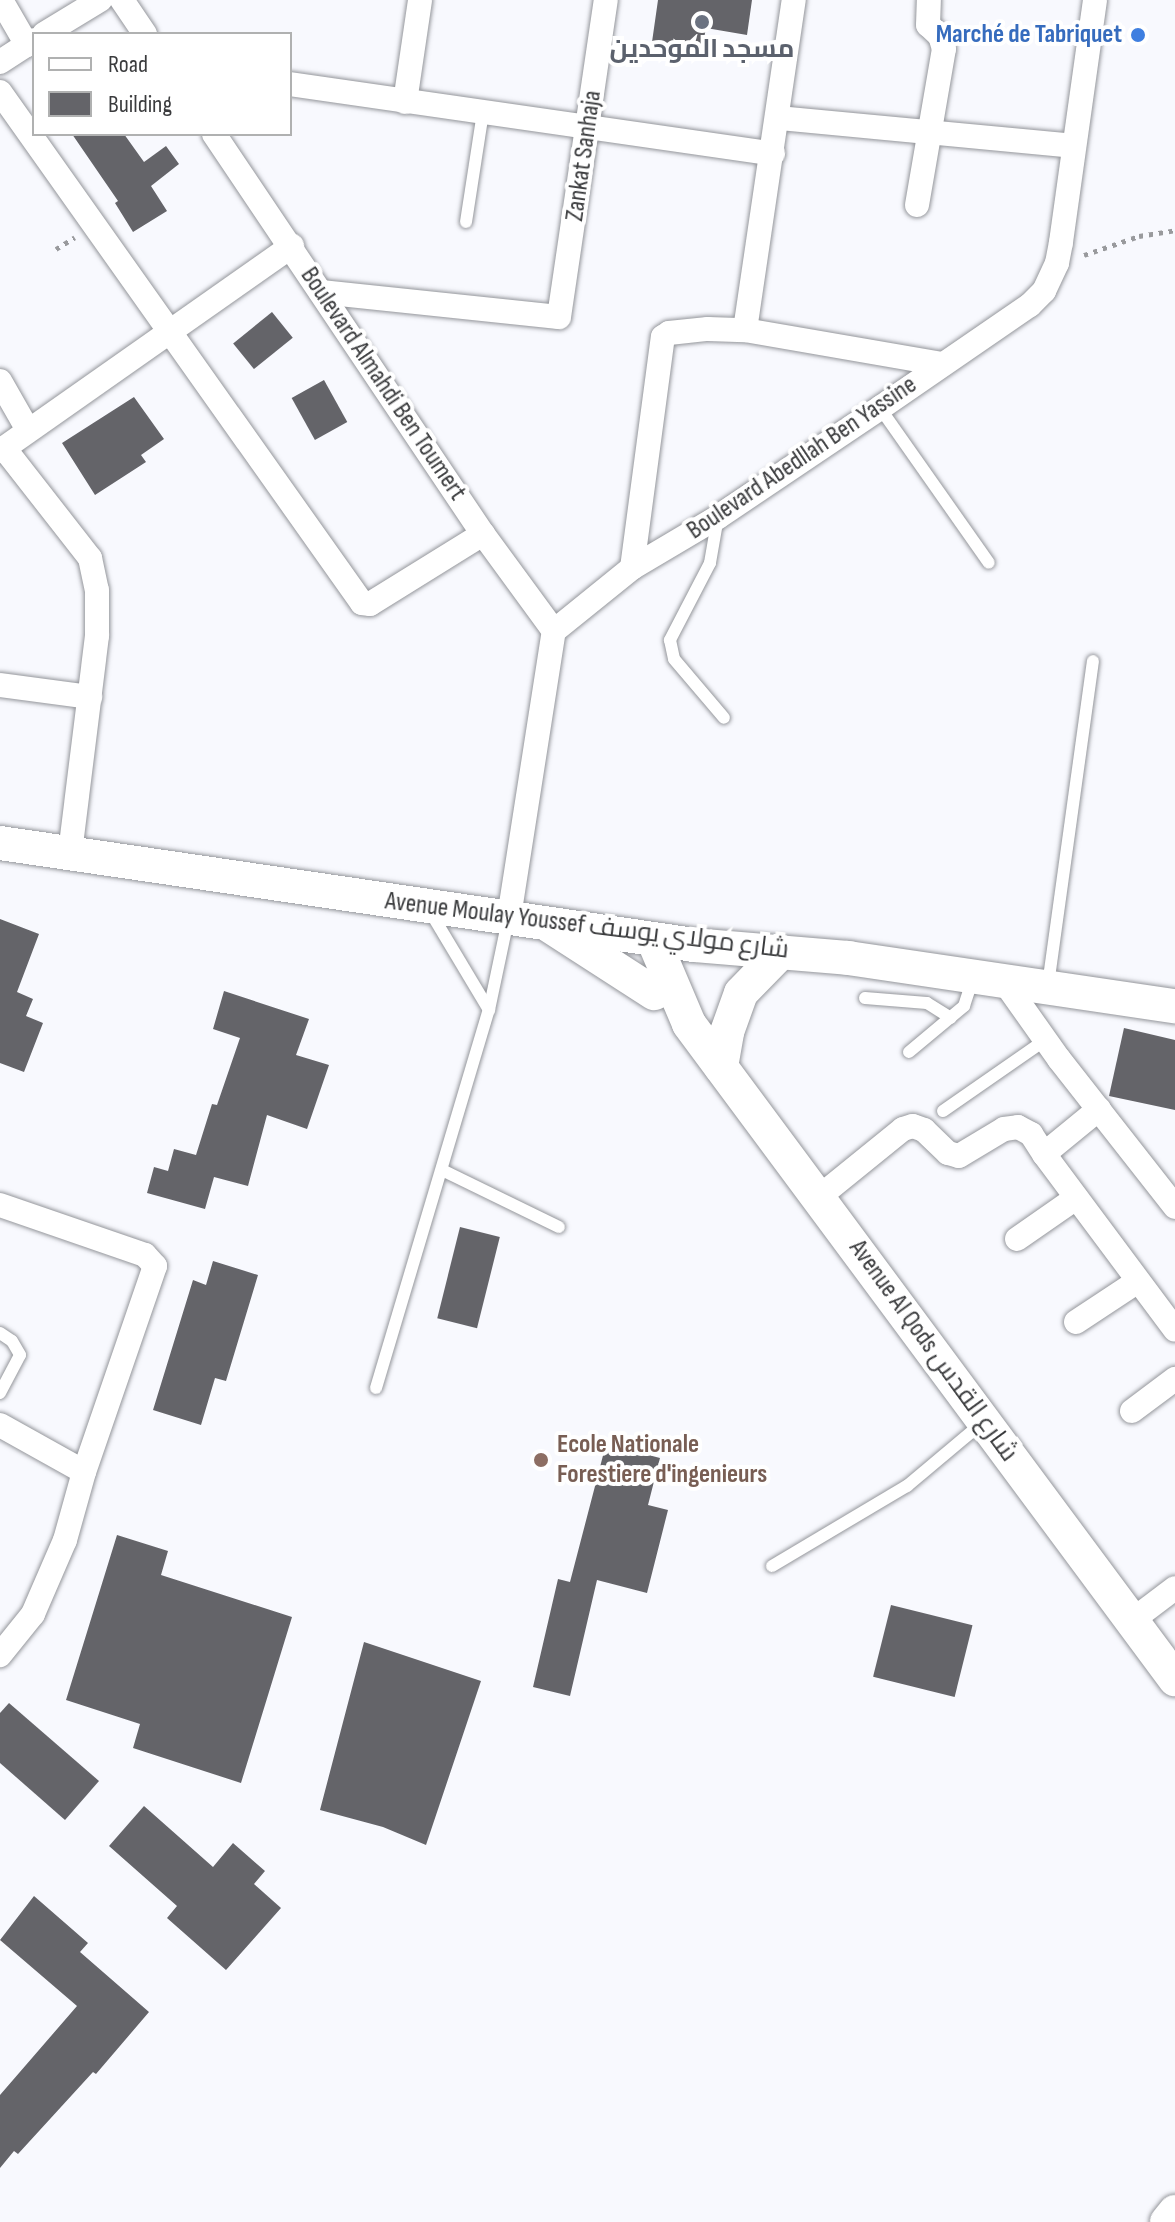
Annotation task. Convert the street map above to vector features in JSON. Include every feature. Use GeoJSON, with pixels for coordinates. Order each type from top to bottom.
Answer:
{"type":"FeatureCollection","features":[{"type":"Feature","properties":{"kind":"street"},"geometry":{"type":"LineString","coordinates":[[1,0],[32,36]]}},
{"type":"Feature","properties":{"kind":"street"},"geometry":{"type":"LineString","coordinates":[[48,32],[100,0]]}},
{"type":"Feature","properties":{"kind":"street"},"geometry":{"type":"LineString","coordinates":[[122,0],[144,32]]}},
{"type":"Feature","properties":{"kind":"street"},"geometry":{"type":"LineString","coordinates":[[405,102],[420,0]]}},
{"type":"Feature","properties":{"kind":"street","name":"Zankat Sanhaja"},"geometry":{"type":"LineString","coordinates":[[321,292],[557,318],[562,312],[606,0]]}},
{"type":"Feature","properties":{"kind":"street"},"geometry":{"type":"LineString","coordinates":[[745,330],[779,118],[794,0]]}},
{"type":"Feature","properties":{"kind":"street"},"geometry":{"type":"LineString","coordinates":[[917,205],[944,49],[940,36],[928,25],[929,0]]}},
{"type":"Feature","properties":{"kind":"street","name":"Boulevard Abedllah Ben Yassine"},"geometry":{"type":"LineString","coordinates":[[554,631],[632,568],[718,517],[1030,305],[1051,281],[1057,263],[1095,0]]}},
{"type":"Feature","properties":{"kind":"street"},"geometry":{"type":"LineString","coordinates":[[0,62],[32,42]]}},
{"type":"Feature","properties":{"kind":"street"},"geometry":{"type":"LineString","coordinates":[[292,84],[773,154]]}},
{"type":"Feature","properties":{"kind":"street"},"geometry":{"type":"LineString","coordinates":[[0,92],[364,604],[370,604],[483,534]]}},
{"type":"Feature","properties":{"kind":"street"},"geometry":{"type":"LineString","coordinates":[[779,118],[1074,146]]}},
{"type":"Feature","properties":{"kind":"street","name":"Boulevard Almahdi Ben Toumert"},"geometry":{"type":"LineString","coordinates":[[215,136],[483,534],[554,631]]}},
{"type":"Feature","properties":{"kind":"street"},"geometry":{"type":"LineString","coordinates":[[70,853],[90,697],[97,590],[90,558],[2,450],[172,334],[292,246]]}},
{"type":"Feature","properties":{"kind":"street"},"geometry":{"type":"LineString","coordinates":[[632,568],[663,337],[669,333],[708,329],[745,330],[942,364]]}},
{"type":"Feature","properties":{"kind":"street"},"geometry":{"type":"LineString","coordinates":[[0,381],[28,430]]}},
{"type":"Feature","properties":{"kind":"street"},"geometry":{"type":"LineString","coordinates":[[509,917],[554,631]]}},
{"type":"Feature","properties":{"kind":"street"},"geometry":{"type":"LineString","coordinates":[[0,685],[90,697]]}},
{"type":"Feature","properties":{"kind":"street","name":"Avenue Moulay Youssef شارع مولاي يوسف"},"geometry":{"type":"LineString","coordinates":[[0,843],[653,939],[1048,985],[1175,1006]]}},
{"type":"Feature","properties":{"kind":"street"},"geometry":{"type":"LineString","coordinates":[[543,922],[654,993]]}},
{"type":"Feature","properties":{"kind":"street","name":"Avenue Al Qods شارع القدس"},"geometry":{"type":"LineString","coordinates":[[610,933],[654,993],[689,1024],[1175,1679]]}},
{"type":"Feature","properties":{"kind":"street","name":"Avenue Al Qods شارع القدس"},"geometry":{"type":"LineString","coordinates":[[653,939],[689,1024]]}},
{"type":"Feature","properties":{"kind":"street"},"geometry":{"type":"LineString","coordinates":[[721,1067],[727,1032],[741,993],[781,952]]}},
{"type":"Feature","properties":{"kind":"street"},"geometry":{"type":"LineString","coordinates":[[988,978],[1045,1040],[1175,1207]]}},
{"type":"Feature","properties":{"kind":"street"},"geometry":{"type":"LineString","coordinates":[[1044,1154],[1099,1109]]}},
{"type":"Feature","properties":{"kind":"street"},"geometry":{"type":"LineString","coordinates":[[819,1197],[903,1129],[913,1126],[924,1130],[948,1153],[959,1156],[1004,1129],[1018,1127],[1031,1134],[1175,1330]]}},
{"type":"Feature","properties":{"kind":"street"},"geometry":{"type":"LineString","coordinates":[[1017,1239],[1076,1198]]}},
{"type":"Feature","properties":{"kind":"street"},"geometry":{"type":"LineString","coordinates":[[0,1205],[145,1255],[155,1266],[84,1472],[65,1540],[46,1588],[33,1614],[0,1655]]}},
{"type":"Feature","properties":{"kind":"street"},"geometry":{"type":"LineString","coordinates":[[1076,1322],[1138,1281]]}},
{"type":"Feature","properties":{"kind":"street"},"geometry":{"type":"LineString","coordinates":[[1132,1411],[1175,1379]]}},
{"type":"Feature","properties":{"kind":"street"},"geometry":{"type":"LineString","coordinates":[[0,1425],[84,1472]]}},
{"type":"Feature","properties":{"kind":"street"},"geometry":{"type":"LineString","coordinates":[[1130,1622],[1175,1588]]}},
{"type":"Feature","properties":{"kind":"street"},"geometry":{"type":"LineString","coordinates":[[1167,2222],[1175,2212]]}},
{"type":"Feature","properties":{"kind":"lane"},"geometry":{"type":"LineString","coordinates":[[466,222],[483,112]]}},
{"type":"Feature","properties":{"kind":"lane"},"geometry":{"type":"LineString","coordinates":[[880,408],[989,563]]}},
{"type":"Feature","properties":{"kind":"lane"},"geometry":{"type":"LineString","coordinates":[[718,517],[710,563],[670,640],[674,659],[724,718]]}},
{"type":"Feature","properties":{"kind":"lane"},"geometry":{"type":"LineString","coordinates":[[1048,985],[1093,661]]}},
{"type":"Feature","properties":{"kind":"lane"},"geometry":{"type":"LineString","coordinates":[[428,906],[489,1010]]}},
{"type":"Feature","properties":{"kind":"lane"},"geometry":{"type":"LineString","coordinates":[[376,1388],[489,1010],[509,917]]}},
{"type":"Feature","properties":{"kind":"lane"},"geometry":{"type":"LineString","coordinates":[[909,1052],[964,1006],[988,978]]}},
{"type":"Feature","properties":{"kind":"lane"},"geometry":{"type":"LineString","coordinates":[[865,998],[927,1003],[951,1018]]}},
{"type":"Feature","properties":{"kind":"lane"},"geometry":{"type":"LineString","coordinates":[[943,1111],[1045,1040]]}},
{"type":"Feature","properties":{"kind":"lane"},"geometry":{"type":"LineString","coordinates":[[442,1170],[559,1227]]}},
{"type":"Feature","properties":{"kind":"lane"},"geometry":{"type":"LineString","coordinates":[[0,1333],[12,1341],[20,1355],[0,1393]]}},
{"type":"Feature","properties":{"kind":"lane"},"geometry":{"type":"LineString","coordinates":[[772,1566],[907,1486],[984,1421]]}},
{"type":"Feature","properties":{"kind":"path"},"geometry":{"type":"LineString","coordinates":[[1057,263],[1139,236],[1175,230]]}},
{"type":"Feature","properties":{"kind":"building","name":"مسجد الموحدين"},"geometry":{"type":"Polygon","coordinates":[[[658,0],[752,0],[747,35],[706,28],[702,49],[652,42],[658,0]]]}},
{"type":"Feature","properties":{"kind":"building"},"geometry":{"type":"Polygon","coordinates":[[[73,136],[125,136],[144,162],[166,146],[179,164],[151,186],[167,211],[133,232],[115,203],[118,201],[73,136]]]}},
{"type":"Feature","properties":{"kind":"building"},"geometry":{"type":"Polygon","coordinates":[[[272,312],[293,338],[254,369],[233,343],[272,312]]]}},
{"type":"Feature","properties":{"kind":"building"},"geometry":{"type":"Polygon","coordinates":[[[324,380],[347,422],[315,440],[292,398],[324,380]]]}},
{"type":"Feature","properties":{"kind":"building"},"geometry":{"type":"Polygon","coordinates":[[[134,397],[164,439],[141,455],[146,462],[95,495],[62,443],[134,397]]]}},
{"type":"Feature","properties":{"kind":"building"},"geometry":{"type":"Polygon","coordinates":[[[0,919],[39,934],[17,992],[33,999],[26,1016],[43,1023],[24,1072],[0,1063],[0,919]]]}},
{"type":"Feature","properties":{"kind":"building"},"geometry":{"type":"Polygon","coordinates":[[[224,991],[309,1019],[296,1055],[329,1065],[307,1129],[267,1115],[248,1186],[214,1177],[205,1209],[147,1193],[154,1167],[168,1171],[174,1149],[196,1155],[212,1104],[217,1105],[240,1038],[213,1029],[224,991]]]}},
{"type":"Feature","properties":{"kind":"building"},"geometry":{"type":"Polygon","coordinates":[[[1124,1028],[1175,1040],[1175,1110],[1109,1096],[1124,1028]]]}},
{"type":"Feature","properties":{"kind":"building"},"geometry":{"type":"Polygon","coordinates":[[[460,1227],[500,1237],[477,1328],[437,1318],[460,1227]]]}},
{"type":"Feature","properties":{"kind":"building"},"geometry":{"type":"Polygon","coordinates":[[[213,1261],[258,1275],[226,1381],[215,1378],[201,1425],[153,1410],[193,1280],[206,1285],[213,1261]]]}},
{"type":"Feature","properties":{"kind":"building"},"geometry":{"type":"Polygon","coordinates":[[[606,1444],[660,1458],[648,1505],[668,1510],[647,1593],[597,1580],[570,1696],[533,1687],[558,1579],[570,1582],[606,1444]]]}},
{"type":"Feature","properties":{"kind":"building"},"geometry":{"type":"Polygon","coordinates":[[[117,1535],[168,1551],[161,1575],[292,1617],[241,1783],[133,1748],[140,1724],[66,1700],[117,1535]]]}},
{"type":"Feature","properties":{"kind":"building"},"geometry":{"type":"Polygon","coordinates":[[[891,1605],[973,1625],[955,1697],[873,1677],[891,1605]]]}},
{"type":"Feature","properties":{"kind":"building"},"geometry":{"type":"Polygon","coordinates":[[[364,1642],[481,1681],[426,1845],[383,1827],[320,1810],[364,1642]]]}},
{"type":"Feature","properties":{"kind":"building"},"geometry":{"type":"Polygon","coordinates":[[[9,1703],[99,1781],[65,1820],[0,1763],[0,1713],[9,1703]]]}},
{"type":"Feature","properties":{"kind":"building"},"geometry":{"type":"Polygon","coordinates":[[[144,1806],[213,1867],[233,1843],[265,1871],[254,1884],[281,1908],[226,1970],[167,1918],[177,1906],[109,1846],[144,1806]]]}},
{"type":"Feature","properties":{"kind":"building"},"geometry":{"type":"Polygon","coordinates":[[[34,1896],[88,1943],[80,1952],[149,2012],[96,2074],[93,2072],[18,2154],[14,2151],[0,2168],[0,2095],[77,2006],[0,1940],[34,1896]]]}},
{"type":"Feature","properties":{"kind":"place","name":"مسجد الموحدين"},"geometry":{"type":"Point","coordinates":[702,22]}},
{"type":"Feature","properties":{"kind":"place","name":"Marché de Tabriquet"},"geometry":{"type":"Point","coordinates":[1138,35]}},
{"type":"Feature","properties":{"kind":"place","name":"Ecole Nationale Forestiere d'ingenieurs"},"geometry":{"type":"Point","coordinates":[541,1460]}}]}
